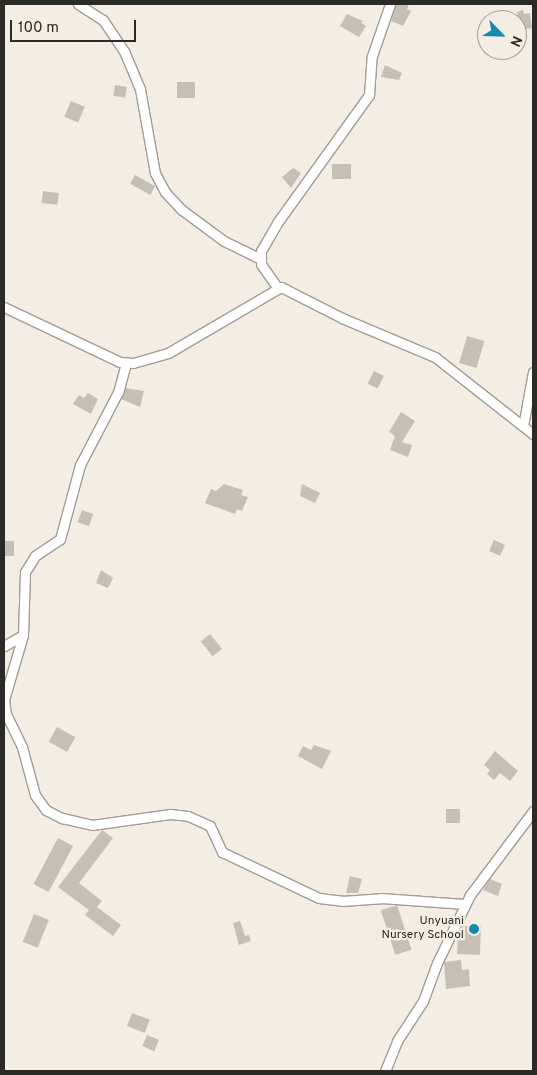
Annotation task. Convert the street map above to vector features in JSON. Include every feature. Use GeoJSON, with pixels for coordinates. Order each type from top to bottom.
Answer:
{"type":"FeatureCollection","features":[{"type":"Feature","properties":{"kind":"street"},"geometry":{"type":"LineString","coordinates":[[78,4],[103,20],[124,51],[140,89],[155,173],[165,192],[224,241],[259,258],[278,287],[435,357],[533,434]]}},
{"type":"Feature","properties":{"kind":"street"},"geometry":{"type":"LineString","coordinates":[[259,258],[277,223],[369,96],[373,51],[390,4]]}},
{"type":"Feature","properties":{"kind":"street"},"geometry":{"type":"LineString","coordinates":[[4,307],[126,363],[150,360],[168,353],[278,287]]}},
{"type":"Feature","properties":{"kind":"street"},"geometry":{"type":"LineString","coordinates":[[126,363],[118,392],[80,466],[60,539],[35,556],[25,572],[23,635],[7,687],[6,714],[22,747],[35,795],[46,810],[62,818],[92,826],[170,814],[188,816],[210,826],[222,852],[319,898],[342,901],[381,898],[465,904]]}},
{"type":"Feature","properties":{"kind":"street"},"geometry":{"type":"LineString","coordinates":[[523,426],[533,372]]}},
{"type":"Feature","properties":{"kind":"street"},"geometry":{"type":"LineString","coordinates":[[4,646],[23,635]]}},
{"type":"Feature","properties":{"kind":"street"},"geometry":{"type":"LineString","coordinates":[[385,1071],[398,1041],[423,1001],[465,904],[533,812]]}},
{"type":"Feature","properties":{"kind":"building"},"geometry":{"type":"Polygon","coordinates":[[[396,4],[409,4],[407,9],[411,11],[403,26],[391,21],[396,4]]]}},
{"type":"Feature","properties":{"kind":"building"},"geometry":{"type":"Polygon","coordinates":[[[530,13],[532,28],[527,29],[527,14],[530,13]]]}},
{"type":"Feature","properties":{"kind":"building"},"geometry":{"type":"Polygon","coordinates":[[[347,14],[363,21],[361,23],[366,26],[359,37],[340,26],[347,14]]]}},
{"type":"Feature","properties":{"kind":"building"},"geometry":{"type":"Polygon","coordinates":[[[385,65],[402,73],[399,80],[381,77],[385,65]]]}},
{"type":"Feature","properties":{"kind":"building"},"geometry":{"type":"Polygon","coordinates":[[[177,82],[195,82],[195,98],[177,98],[177,82]]]}},
{"type":"Feature","properties":{"kind":"building"},"geometry":{"type":"Polygon","coordinates":[[[115,85],[127,87],[125,98],[113,96],[115,85]]]}},
{"type":"Feature","properties":{"kind":"building"},"geometry":{"type":"Polygon","coordinates":[[[71,101],[85,107],[78,123],[64,117],[71,101]]]}},
{"type":"Feature","properties":{"kind":"building"},"geometry":{"type":"Polygon","coordinates":[[[332,164],[351,164],[351,179],[332,179],[332,164]]]}},
{"type":"Feature","properties":{"kind":"building"},"geometry":{"type":"Polygon","coordinates":[[[293,168],[301,173],[291,188],[282,177],[293,168]]]}},
{"type":"Feature","properties":{"kind":"building"},"geometry":{"type":"Polygon","coordinates":[[[135,175],[155,186],[150,195],[130,184],[135,175]]]}},
{"type":"Feature","properties":{"kind":"building"},"geometry":{"type":"Polygon","coordinates":[[[43,191],[59,193],[57,205],[42,203],[43,191]]]}},
{"type":"Feature","properties":{"kind":"building"},"geometry":{"type":"Polygon","coordinates":[[[467,336],[484,341],[477,368],[459,363],[467,336]]]}},
{"type":"Feature","properties":{"kind":"building"},"geometry":{"type":"Polygon","coordinates":[[[374,371],[384,376],[377,388],[368,383],[374,371]]]}},
{"type":"Feature","properties":{"kind":"building"},"geometry":{"type":"Polygon","coordinates":[[[125,388],[144,391],[140,407],[121,399],[125,388]]]}},
{"type":"Feature","properties":{"kind":"building"},"geometry":{"type":"Polygon","coordinates":[[[88,393],[98,399],[91,414],[73,404],[79,395],[84,398],[88,393]]]}},
{"type":"Feature","properties":{"kind":"building"},"geometry":{"type":"Polygon","coordinates":[[[401,412],[415,421],[402,442],[412,445],[408,457],[390,450],[395,436],[389,432],[401,412]]]}},
{"type":"Feature","properties":{"kind":"building"},"geometry":{"type":"Polygon","coordinates":[[[224,484],[243,490],[241,495],[248,497],[242,511],[237,509],[235,514],[205,503],[211,489],[216,491],[224,484]]]}},
{"type":"Feature","properties":{"kind":"building"},"geometry":{"type":"Polygon","coordinates":[[[302,484],[320,493],[315,503],[300,496],[302,484]]]}},
{"type":"Feature","properties":{"kind":"building"},"geometry":{"type":"Polygon","coordinates":[[[82,510],[93,514],[89,526],[78,522],[82,510]]]}},
{"type":"Feature","properties":{"kind":"building"},"geometry":{"type":"Polygon","coordinates":[[[494,540],[505,545],[500,556],[489,551],[494,540]]]}},
{"type":"Feature","properties":{"kind":"building"},"geometry":{"type":"Polygon","coordinates":[[[4,541],[14,541],[14,556],[4,556],[4,541]]]}},
{"type":"Feature","properties":{"kind":"building"},"geometry":{"type":"Polygon","coordinates":[[[101,570],[113,578],[108,588],[96,583],[101,570]]]}},
{"type":"Feature","properties":{"kind":"building"},"geometry":{"type":"Polygon","coordinates":[[[210,634],[222,649],[213,656],[201,642],[210,634]]]}},
{"type":"Feature","properties":{"kind":"building"},"geometry":{"type":"Polygon","coordinates":[[[57,727],[75,737],[67,752],[49,742],[57,727]]]}},
{"type":"Feature","properties":{"kind":"building"},"geometry":{"type":"Polygon","coordinates":[[[314,745],[331,751],[322,769],[298,756],[303,746],[311,750],[314,745]]]}},
{"type":"Feature","properties":{"kind":"building"},"geometry":{"type":"Polygon","coordinates":[[[495,751],[518,771],[510,781],[500,773],[494,780],[487,774],[490,770],[484,765],[495,751]]]}},
{"type":"Feature","properties":{"kind":"building"},"geometry":{"type":"Polygon","coordinates":[[[446,809],[460,809],[460,823],[446,823],[446,809]]]}},
{"type":"Feature","properties":{"kind":"building"},"geometry":{"type":"Polygon","coordinates":[[[102,830],[113,838],[79,883],[102,901],[97,907],[121,925],[113,936],[85,915],[89,910],[58,887],[102,830]]]}},
{"type":"Feature","properties":{"kind":"building"},"geometry":{"type":"Polygon","coordinates":[[[58,838],[73,846],[49,892],[34,884],[58,838]]]}},
{"type":"Feature","properties":{"kind":"building"},"geometry":{"type":"Polygon","coordinates":[[[350,876],[362,879],[358,893],[346,893],[350,876]]]}},
{"type":"Feature","properties":{"kind":"building"},"geometry":{"type":"Polygon","coordinates":[[[490,879],[502,884],[498,896],[483,890],[490,879]]]}},
{"type":"Feature","properties":{"kind":"building"},"geometry":{"type":"Polygon","coordinates":[[[397,905],[412,950],[395,955],[381,910],[397,905]]]}},
{"type":"Feature","properties":{"kind":"building"},"geometry":{"type":"Polygon","coordinates":[[[34,914],[49,920],[38,948],[23,942],[34,914]]]}},
{"type":"Feature","properties":{"kind":"building"},"geometry":{"type":"Polygon","coordinates":[[[240,921],[245,936],[249,935],[251,941],[239,945],[233,923],[240,921]]]}},
{"type":"Feature","properties":{"kind":"building"},"geometry":{"type":"Polygon","coordinates":[[[462,926],[481,926],[480,955],[457,954],[458,934],[462,926]]]}},
{"type":"Feature","properties":{"kind":"building"},"geometry":{"type":"Polygon","coordinates":[[[461,960],[462,970],[469,969],[470,986],[446,989],[444,962],[461,960]]]}},
{"type":"Feature","properties":{"kind":"building"},"geometry":{"type":"Polygon","coordinates":[[[132,1013],[150,1020],[145,1033],[127,1026],[132,1013]]]}},
{"type":"Feature","properties":{"kind":"building"},"geometry":{"type":"Polygon","coordinates":[[[147,1035],[159,1040],[154,1051],[142,1046],[147,1035]]]}},
{"type":"Feature","properties":{"kind":"place","name":"Unyuani Nursery School"},"geometry":{"type":"Point","coordinates":[474,929]}}]}
